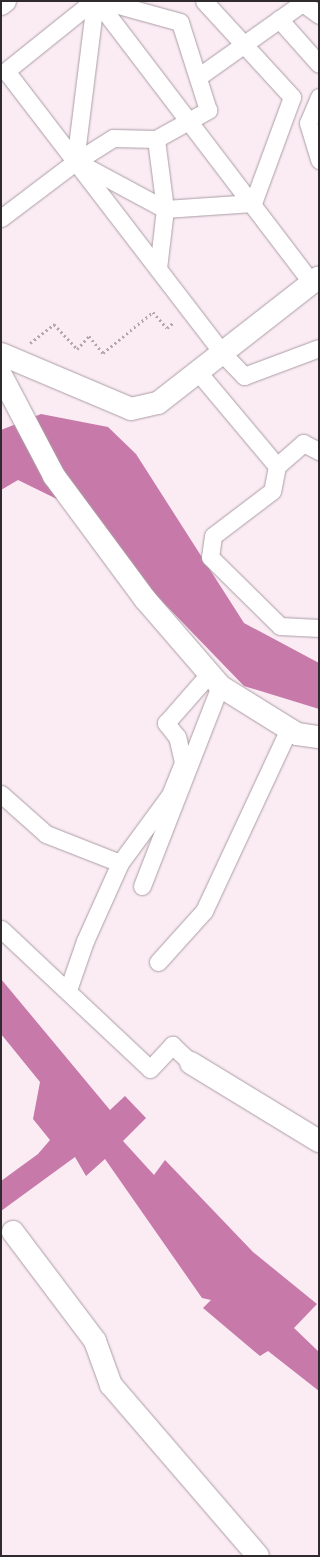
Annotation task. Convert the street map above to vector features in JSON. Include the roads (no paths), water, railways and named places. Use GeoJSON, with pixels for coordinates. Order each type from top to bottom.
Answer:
{"type":"FeatureCollection","features":[{"type":"Feature","properties":{"kind":"street"},"geometry":{"type":"LineString","coordinates":[[1,4],[5,1]]}},
{"type":"Feature","properties":{"kind":"street"},"geometry":{"type":"LineString","coordinates":[[4,362],[131,409],[158,403],[316,280],[253,203],[95,1]]}},
{"type":"Feature","properties":{"kind":"street"},"geometry":{"type":"LineString","coordinates":[[95,1],[6,72],[222,353],[244,376],[319,348]]}},
{"type":"Feature","properties":{"kind":"street"},"geometry":{"type":"LineString","coordinates":[[75,162],[95,1]]}},
{"type":"Feature","properties":{"kind":"street"},"geometry":{"type":"LineString","coordinates":[[1,218],[75,162],[112,138],[156,140],[208,110],[180,22],[104,1]]}},
{"type":"Feature","properties":{"kind":"street"},"geometry":{"type":"LineString","coordinates":[[204,1],[292,97],[253,203]]}},
{"type":"Feature","properties":{"kind":"street"},"geometry":{"type":"LineString","coordinates":[[198,77],[301,2],[319,15]]}},
{"type":"Feature","properties":{"kind":"street"},"geometry":{"type":"LineString","coordinates":[[279,19],[319,64]]}},
{"type":"Feature","properties":{"kind":"street"},"geometry":{"type":"LineString","coordinates":[[319,97],[308,123],[319,160]]}},
{"type":"Feature","properties":{"kind":"street"},"geometry":{"type":"LineString","coordinates":[[156,140],[165,209],[158,269]]}},
{"type":"Feature","properties":{"kind":"street"},"geometry":{"type":"LineString","coordinates":[[75,162],[165,209],[253,203]]}},
{"type":"Feature","properties":{"kind":"street"},"geometry":{"type":"LineString","coordinates":[[4,362],[54,476],[145,599],[214,680],[297,734],[319,737]]}},
{"type":"Feature","properties":{"kind":"street"},"geometry":{"type":"LineString","coordinates":[[198,372],[278,466]]}},
{"type":"Feature","properties":{"kind":"street"},"geometry":{"type":"LineString","coordinates":[[319,451],[303,443],[278,466],[272,491],[213,536],[210,557],[280,626],[319,628]]}},
{"type":"Feature","properties":{"kind":"street"},"geometry":{"type":"LineString","coordinates":[[68,990],[85,941],[120,862],[170,796],[183,762],[177,737],[166,723],[214,680]]}},
{"type":"Feature","properties":{"kind":"street"},"geometry":{"type":"LineString","coordinates":[[142,886],[214,680]]}},
{"type":"Feature","properties":{"kind":"street"},"geometry":{"type":"LineString","coordinates":[[158,962],[204,911],[289,729]]}},
{"type":"Feature","properties":{"kind":"street"},"geometry":{"type":"LineString","coordinates":[[1,794],[46,834],[120,862]]}},
{"type":"Feature","properties":{"kind":"street"},"geometry":{"type":"LineString","coordinates":[[1,929],[68,990],[150,1069],[172,1046],[191,1063],[319,1141]]}},
{"type":"Feature","properties":{"kind":"street"},"geometry":{"type":"LineString","coordinates":[[13,1232],[95,1341],[111,1385],[258,1556]]}},
{"type":"Feature","properties":{"kind":"street"},"geometry":{"type":"LineString","coordinates":[[93,1360],[247,1556]]}}]}
